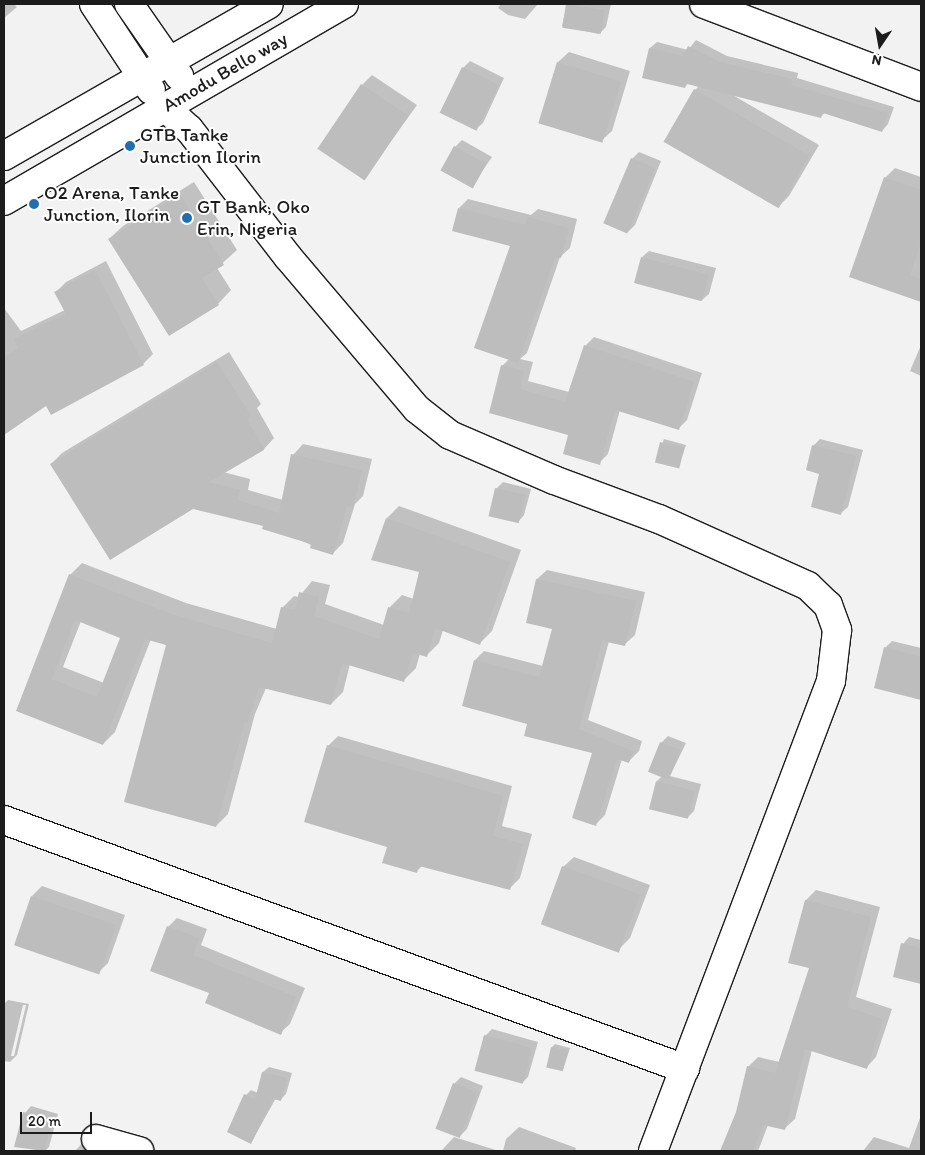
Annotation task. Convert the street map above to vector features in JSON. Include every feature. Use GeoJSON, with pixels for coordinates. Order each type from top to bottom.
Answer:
{"type":"FeatureCollection","features":[{"type":"Feature","properties":{"kind":"street"},"geometry":{"type":"LineString","coordinates":[[94,4],[140,76],[165,108],[189,129],[359,342],[417,410],[450,434],[554,480],[659,519],[808,586],[828,606],[837,630],[831,681],[653,1151]]}},
{"type":"Feature","properties":{"kind":"street"},"geometry":{"type":"LineString","coordinates":[[129,4],[190,92],[189,129]]}},
{"type":"Feature","properties":{"kind":"street","name":"Amodu Bello way"},"geometry":{"type":"LineString","coordinates":[[4,156],[140,76],[269,4]]}},
{"type":"Feature","properties":{"kind":"street","name":"Amodu Bello way"},"geometry":{"type":"LineString","coordinates":[[4,201],[344,4]]}},
{"type":"Feature","properties":{"kind":"street"},"geometry":{"type":"LineString","coordinates":[[704,4],[921,87]]}},
{"type":"Feature","properties":{"kind":"street"},"geometry":{"type":"LineString","coordinates":[[4,820],[685,1069]]}},
{"type":"Feature","properties":{"kind":"street"},"geometry":{"type":"LineString","coordinates":[[96,1139],[139,1151]]}},
{"type":"Feature","properties":{"kind":"building"},"geometry":{"type":"Polygon","coordinates":[[[566,4],[605,10],[601,34],[562,28],[566,4]]]}},
{"type":"Feature","properties":{"kind":"building"},"geometry":{"type":"Polygon","coordinates":[[[688,46],[720,62],[792,79],[791,85],[888,113],[882,132],[823,113],[821,118],[687,84],[685,88],[642,78],[649,48],[683,56],[688,46]]]}},
{"type":"Feature","properties":{"kind":"building"},"geometry":{"type":"Polygon","coordinates":[[[557,62],[621,82],[602,143],[538,123],[557,62]]]}},
{"type":"Feature","properties":{"kind":"building"},"geometry":{"type":"Polygon","coordinates":[[[462,67],[499,85],[476,131],[440,113],[462,67]]]}},
{"type":"Feature","properties":{"kind":"building"},"geometry":{"type":"Polygon","coordinates":[[[361,84],[408,116],[365,181],[317,149],[361,84]]]}},
{"type":"Feature","properties":{"kind":"building"},"geometry":{"type":"Polygon","coordinates":[[[694,89],[809,156],[779,208],[664,142],[694,89]]]}},
{"type":"Feature","properties":{"kind":"building"},"geometry":{"type":"Polygon","coordinates":[[[454,146],[486,164],[473,188],[440,170],[454,146]]]}},
{"type":"Feature","properties":{"kind":"building"},"geometry":{"type":"Polygon","coordinates":[[[631,158],[655,168],[627,234],[603,223],[631,158]]]}},
{"type":"Feature","properties":{"kind":"building"},"geometry":{"type":"Polygon","coordinates":[[[884,177],[921,190],[921,242],[910,275],[921,279],[921,302],[849,277],[884,177]]]}},
{"type":"Feature","properties":{"kind":"building"},"geometry":{"type":"Polygon","coordinates":[[[180,194],[224,265],[202,278],[219,305],[169,336],[108,239],[180,194]]]}},
{"type":"Feature","properties":{"kind":"building"},"geometry":{"type":"Polygon","coordinates":[[[458,208],[525,225],[527,217],[569,228],[561,258],[555,257],[518,363],[474,348],[510,246],[452,231],[458,208]]]}},
{"type":"Feature","properties":{"kind":"building"},"geometry":{"type":"Polygon","coordinates":[[[641,257],[709,275],[702,301],[634,283],[641,257]]]}},
{"type":"Feature","properties":{"kind":"building"},"geometry":{"type":"Polygon","coordinates":[[[95,270],[144,365],[51,415],[46,406],[4,435],[4,357],[18,348],[13,339],[66,314],[54,292],[95,270]]]}},
{"type":"Feature","properties":{"kind":"building"},"geometry":{"type":"Polygon","coordinates":[[[584,345],[694,382],[679,430],[615,410],[600,465],[563,454],[568,435],[489,413],[501,365],[524,371],[520,389],[565,402],[584,345]]]}},
{"type":"Feature","properties":{"kind":"building"},"geometry":{"type":"Polygon","coordinates":[[[217,362],[251,416],[247,419],[264,450],[209,482],[240,490],[238,500],[279,513],[291,454],[362,470],[353,508],[347,506],[333,555],[310,548],[311,544],[262,529],[263,526],[193,509],[110,560],[50,464],[217,362]]]}},
{"type":"Feature","properties":{"kind":"building"},"geometry":{"type":"Polygon","coordinates":[[[660,442],[684,448],[679,468],[655,462],[660,442]]]}},
{"type":"Feature","properties":{"kind":"building"},"geometry":{"type":"Polygon","coordinates":[[[812,445],[856,456],[841,515],[811,507],[819,474],[806,470],[812,445]]]}},
{"type":"Feature","properties":{"kind":"building"},"geometry":{"type":"Polygon","coordinates":[[[495,488],[525,495],[519,523],[488,516],[495,488]]]}},
{"type":"Feature","properties":{"kind":"building"},"geometry":{"type":"Polygon","coordinates":[[[386,518],[510,562],[480,645],[435,628],[427,657],[413,653],[404,682],[342,663],[331,705],[259,687],[248,723],[245,722],[216,827],[124,802],[166,645],[145,639],[103,745],[16,711],[69,574],[174,615],[272,643],[281,607],[295,610],[299,592],[319,597],[314,616],[379,639],[388,607],[409,613],[419,572],[371,560],[386,518]],[[75,620],[52,679],[97,697],[120,638],[75,620]]]}},
{"type":"Feature","properties":{"kind":"building"},"geometry":{"type":"Polygon","coordinates":[[[536,579],[636,601],[625,646],[602,641],[579,729],[633,751],[629,763],[617,759],[596,826],[572,818],[592,753],[524,736],[527,724],[462,706],[474,660],[539,677],[552,629],[526,623],[536,579]]]}},
{"type":"Feature","properties":{"kind":"building"},"geometry":{"type":"Polygon","coordinates":[[[884,647],[921,657],[921,700],[874,688],[884,647]]]}},
{"type":"Feature","properties":{"kind":"building"},"geometry":{"type":"Polygon","coordinates":[[[660,742],[680,750],[668,780],[648,772],[660,742]]]}},
{"type":"Feature","properties":{"kind":"building"},"geometry":{"type":"Polygon","coordinates":[[[327,745],[503,796],[493,836],[523,844],[510,890],[419,866],[417,873],[382,863],[387,847],[304,822],[327,745]]]}},
{"type":"Feature","properties":{"kind":"building"},"geometry":{"type":"Polygon","coordinates":[[[656,781],[695,791],[688,819],[649,809],[656,781]]]}},
{"type":"Feature","properties":{"kind":"building"},"geometry":{"type":"Polygon","coordinates":[[[562,866],[640,894],[619,953],[541,924],[562,866]]]}},
{"type":"Feature","properties":{"kind":"building"},"geometry":{"type":"Polygon","coordinates":[[[31,896],[116,925],[99,974],[14,945],[31,896]]]}},
{"type":"Feature","properties":{"kind":"building"},"geometry":{"type":"Polygon","coordinates":[[[805,900],[871,917],[847,1007],[883,1019],[867,1069],[805,1049],[785,1130],[763,1125],[753,1151],[720,1151],[736,1112],[747,1066],[775,1073],[809,968],[788,963],[805,900]]]}},
{"type":"Feature","properties":{"kind":"building"},"geometry":{"type":"Polygon","coordinates":[[[167,926],[199,938],[193,955],[296,997],[281,1035],[205,1003],[209,993],[150,971],[167,926]]]}},
{"type":"Feature","properties":{"kind":"building"},"geometry":{"type":"Polygon","coordinates":[[[901,943],[921,948],[921,984],[893,977],[901,943]]]}},
{"type":"Feature","properties":{"kind":"building"},"geometry":{"type":"Polygon","coordinates":[[[484,1035],[532,1048],[523,1084],[474,1071],[484,1035]]]}},
{"type":"Feature","properties":{"kind":"building"},"geometry":{"type":"Polygon","coordinates":[[[551,1047],[568,1051],[563,1071],[546,1067],[551,1047]]]}},
{"type":"Feature","properties":{"kind":"building"},"geometry":{"type":"Polygon","coordinates":[[[262,1072],[287,1078],[281,1101],[273,1099],[251,1144],[227,1132],[244,1094],[255,1099],[262,1072]]]}},
{"type":"Feature","properties":{"kind":"building"},"geometry":{"type":"Polygon","coordinates":[[[453,1083],[477,1092],[460,1138],[435,1129],[453,1083]]]}},
{"type":"Feature","properties":{"kind":"building"},"geometry":{"type":"Polygon","coordinates":[[[23,1112],[52,1121],[44,1151],[14,1147],[23,1112]]]}},
{"type":"Feature","properties":{"kind":"place","name":"GTB Tanke Junction Ilorin"},"geometry":{"type":"Point","coordinates":[130,146]}},
{"type":"Feature","properties":{"kind":"place","name":"O2 Arena, Tanke Junction, Ilorin"},"geometry":{"type":"Point","coordinates":[34,204]}},
{"type":"Feature","properties":{"kind":"place","name":"GT Bank, Oko Erin, Nigeria"},"geometry":{"type":"Point","coordinates":[187,218]}}]}
